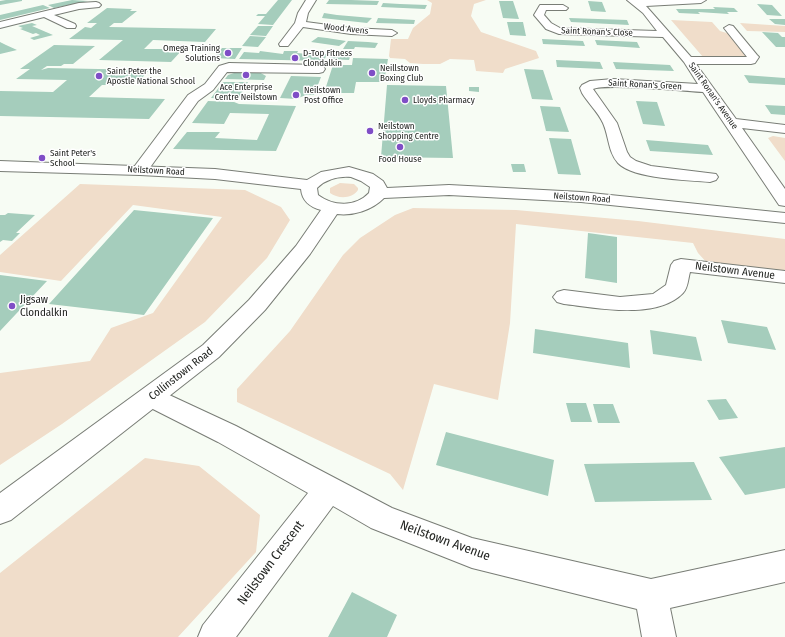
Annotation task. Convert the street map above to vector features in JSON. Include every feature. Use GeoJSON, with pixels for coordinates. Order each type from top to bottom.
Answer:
{"type":"FeatureCollection","features":[{"type":"Feature","properties":{"kind":"street"},"geometry":{"type":"LineString","coordinates":[[284,44],[300,24],[303,13],[311,0]]}},
{"type":"Feature","properties":{"kind":"street"},"geometry":{"type":"LineString","coordinates":[[635,2],[701,0]]}},
{"type":"Feature","properties":{"kind":"street","name":"Saint Ronan's Avenue"},"geometry":{"type":"LineString","coordinates":[[635,2],[666,34],[688,60],[785,201]]}},
{"type":"Feature","properties":{"kind":"street"},"geometry":{"type":"LineString","coordinates":[[0,25],[79,6],[96,5]]}},
{"type":"Feature","properties":{"kind":"street","name":"Saint Ronan's Close"},"geometry":{"type":"LineString","coordinates":[[563,8],[544,7],[540,15],[546,26],[550,29],[559,31],[666,34]]}},
{"type":"Feature","properties":{"kind":"street"},"geometry":{"type":"LineString","coordinates":[[44,14],[71,26]]}},
{"type":"Feature","properties":{"kind":"street","name":"Wood Avens"},"geometry":{"type":"LineString","coordinates":[[300,24],[351,31],[392,33]]}},
{"type":"Feature","properties":{"kind":"street"},"geometry":{"type":"LineString","coordinates":[[688,60],[751,61],[753,57],[729,28]]}},
{"type":"Feature","properties":{"kind":"street"},"geometry":{"type":"LineString","coordinates":[[140,170],[193,98],[209,87],[223,69],[230,67],[319,69]]}},
{"type":"Feature","properties":{"kind":"street","name":"Saint Ronan's Green"},"geometry":{"type":"LineString","coordinates":[[707,88],[613,83],[594,84],[586,88],[610,123],[624,160],[632,166],[646,171],[710,177]]}},
{"type":"Feature","properties":{"kind":"street"},"geometry":{"type":"LineString","coordinates":[[732,124],[785,130]]}},
{"type":"Feature","properties":{"kind":"street","name":"Neilstown Road"},"geometry":{"type":"LineString","coordinates":[[0,166],[140,170],[215,174],[311,185]]}},
{"type":"Feature","properties":{"kind":"street"},"geometry":{"type":"LineString","coordinates":[[355,173],[368,177],[374,181],[378,185],[378,193],[372,200],[360,206],[332,208],[322,206],[310,197],[308,192],[311,185],[317,180],[331,174],[355,173]]}},
{"type":"Feature","properties":{"kind":"street","name":"Neilstown Road"},"geometry":{"type":"LineString","coordinates":[[378,193],[449,190],[581,197],[785,218]]}},
{"type":"Feature","properties":{"kind":"street","name":"Collinstown Road"},"geometry":{"type":"LineString","coordinates":[[0,510],[152,397],[211,351],[257,305],[303,250],[332,208]]}},
{"type":"Feature","properties":{"kind":"street","name":"Neilstown Avenue"},"geometry":{"type":"LineString","coordinates":[[564,297],[620,304],[658,300],[676,288],[681,265],[785,277]]}},
{"type":"Feature","properties":{"kind":"street","name":"Neilstown Avenue"},"geometry":{"type":"LineString","coordinates":[[152,397],[227,434],[382,518],[472,553],[651,596],[785,566]]}},
{"type":"Feature","properties":{"kind":"street","name":"Neilstown Crescent"},"geometry":{"type":"LineString","coordinates":[[215,637],[328,490]]}},
{"type":"Feature","properties":{"kind":"street"},"geometry":{"type":"LineString","coordinates":[[651,596],[659,637]]}},
{"type":"Feature","properties":{"kind":"shaded area"},"geometry":{"type":"Polygon","coordinates":[[[427,0],[486,0],[474,4],[471,16],[481,32],[536,51],[539,58],[505,69],[503,73],[476,71],[474,60],[450,59],[440,64],[423,64],[410,63],[405,59],[390,58],[391,39],[408,39],[413,28],[430,14],[432,3],[427,0]]]}},
{"type":"Feature","properties":{"kind":"shaded area"},"geometry":{"type":"Polygon","coordinates":[[[671,20],[712,22],[720,31],[730,34],[747,57],[703,57],[671,20]]]}},
{"type":"Feature","properties":{"kind":"shaded area"},"geometry":{"type":"Polygon","coordinates":[[[740,23],[785,26],[785,32],[747,31],[740,23]]]}},
{"type":"Feature","properties":{"kind":"shaded area"},"geometry":{"type":"Polygon","coordinates":[[[773,136],[785,138],[785,161],[768,138],[773,136]]]}},
{"type":"Feature","properties":{"kind":"shaded area"},"geometry":{"type":"Polygon","coordinates":[[[340,183],[354,184],[358,190],[352,195],[345,197],[330,193],[330,188],[340,183]]]}},
{"type":"Feature","properties":{"kind":"shaded area"},"geometry":{"type":"Polygon","coordinates":[[[80,184],[245,190],[281,207],[290,220],[267,258],[205,322],[62,424],[0,465],[0,373],[90,361],[111,328],[153,313],[222,217],[133,205],[61,281],[0,272],[0,255],[80,184]]]}},
{"type":"Feature","properties":{"kind":"shaded area"},"geometry":{"type":"Polygon","coordinates":[[[413,208],[516,210],[638,221],[785,239],[785,273],[708,264],[698,253],[693,243],[516,224],[510,323],[498,400],[434,384],[403,490],[390,474],[237,402],[237,389],[290,331],[343,255],[360,238],[395,215],[413,208]]]}},
{"type":"Feature","properties":{"kind":"shaded area"},"geometry":{"type":"Polygon","coordinates":[[[145,458],[199,466],[260,515],[256,552],[178,637],[0,637],[0,573],[145,458]]]}},
{"type":"Feature","properties":{"kind":"building"},"geometry":{"type":"Polygon","coordinates":[[[72,0],[88,1],[54,8],[48,5],[72,0]]]}},
{"type":"Feature","properties":{"kind":"building"},"geometry":{"type":"Polygon","coordinates":[[[278,0],[292,0],[273,25],[258,24],[265,16],[256,16],[258,14],[266,14],[278,0]]]}},
{"type":"Feature","properties":{"kind":"building"},"geometry":{"type":"Polygon","coordinates":[[[329,0],[379,1],[377,5],[326,4],[329,0]]]}},
{"type":"Feature","properties":{"kind":"building"},"geometry":{"type":"Polygon","coordinates":[[[0,1],[22,1],[0,5],[0,1]]]}},
{"type":"Feature","properties":{"kind":"building"},"geometry":{"type":"Polygon","coordinates":[[[499,1],[513,1],[519,19],[503,18],[499,1]]]}},
{"type":"Feature","properties":{"kind":"building"},"geometry":{"type":"Polygon","coordinates":[[[588,1],[602,2],[606,12],[591,11],[588,1]]]}},
{"type":"Feature","properties":{"kind":"building"},"geometry":{"type":"Polygon","coordinates":[[[383,3],[427,5],[425,9],[381,7],[383,3]]]}},
{"type":"Feature","properties":{"kind":"building"},"geometry":{"type":"Polygon","coordinates":[[[757,4],[772,5],[782,16],[767,15],[757,4]]]}},
{"type":"Feature","properties":{"kind":"building"},"geometry":{"type":"Polygon","coordinates":[[[43,5],[50,8],[0,20],[0,15],[43,5]]]}},
{"type":"Feature","properties":{"kind":"building"},"geometry":{"type":"Polygon","coordinates":[[[713,7],[734,8],[738,12],[727,12],[729,14],[698,12],[700,14],[679,13],[676,9],[715,9],[713,7]]]}},
{"type":"Feature","properties":{"kind":"building"},"geometry":{"type":"Polygon","coordinates":[[[107,8],[132,9],[130,11],[137,11],[122,23],[114,23],[109,27],[216,29],[205,42],[153,40],[144,49],[183,49],[171,62],[99,60],[123,40],[69,39],[85,27],[91,28],[97,23],[87,23],[107,8]]]}},
{"type":"Feature","properties":{"kind":"building"},"geometry":{"type":"Polygon","coordinates":[[[324,13],[372,18],[367,23],[322,18],[324,13]]]}},
{"type":"Feature","properties":{"kind":"building"},"geometry":{"type":"Polygon","coordinates":[[[378,18],[415,20],[414,24],[376,23],[378,18]]]}},
{"type":"Feature","properties":{"kind":"building"},"geometry":{"type":"Polygon","coordinates":[[[569,18],[627,20],[629,25],[571,22],[569,18]]]}},
{"type":"Feature","properties":{"kind":"building"},"geometry":{"type":"Polygon","coordinates":[[[769,19],[785,19],[785,25],[775,24],[769,19]]]}},
{"type":"Feature","properties":{"kind":"building"},"geometry":{"type":"Polygon","coordinates":[[[507,22],[523,22],[526,36],[510,35],[507,22]]]}},
{"type":"Feature","properties":{"kind":"building"},"geometry":{"type":"Polygon","coordinates":[[[32,23],[37,25],[32,26],[53,35],[34,40],[30,38],[40,35],[20,29],[23,28],[18,26],[32,23]]]}},
{"type":"Feature","properties":{"kind":"building"},"geometry":{"type":"Polygon","coordinates":[[[258,26],[273,26],[266,36],[250,35],[258,26]]]}},
{"type":"Feature","properties":{"kind":"building"},"geometry":{"type":"Polygon","coordinates":[[[762,32],[778,33],[782,37],[785,37],[785,47],[776,47],[762,32]]]}},
{"type":"Feature","properties":{"kind":"building"},"geometry":{"type":"Polygon","coordinates":[[[250,36],[266,37],[258,47],[242,46],[250,36]]]}},
{"type":"Feature","properties":{"kind":"building"},"geometry":{"type":"Polygon","coordinates":[[[318,37],[346,41],[339,46],[311,42],[318,37]]]}},
{"type":"Feature","properties":{"kind":"building"},"geometry":{"type":"Polygon","coordinates":[[[542,39],[583,41],[585,46],[543,44],[542,39]]]}},
{"type":"Feature","properties":{"kind":"building"},"geometry":{"type":"Polygon","coordinates":[[[595,40],[637,42],[640,48],[597,45],[595,40]]]}},
{"type":"Feature","properties":{"kind":"building"},"geometry":{"type":"Polygon","coordinates":[[[348,41],[378,43],[375,48],[355,47],[354,49],[343,49],[348,41]]]}},
{"type":"Feature","properties":{"kind":"building"},"geometry":{"type":"Polygon","coordinates":[[[0,42],[6,45],[17,50],[0,54],[0,42]]]}},
{"type":"Feature","properties":{"kind":"building"},"geometry":{"type":"Polygon","coordinates":[[[54,45],[95,46],[73,64],[47,66],[41,70],[48,68],[149,70],[141,79],[128,79],[122,85],[102,85],[89,97],[165,99],[149,119],[0,116],[0,91],[53,92],[67,80],[16,79],[30,69],[20,69],[54,45]]]}},
{"type":"Feature","properties":{"kind":"building","name":"Omega Training Solutions"},"geometry":{"type":"Polygon","coordinates":[[[222,48],[242,48],[235,59],[214,58],[222,48]]]}},
{"type":"Feature","properties":{"kind":"building"},"geometry":{"type":"Polygon","coordinates":[[[260,51],[283,54],[284,51],[298,51],[297,53],[307,54],[308,51],[323,52],[322,54],[327,54],[324,61],[239,59],[244,52],[259,53],[260,51]]]}},
{"type":"Feature","properties":{"kind":"building"},"geometry":{"type":"Polygon","coordinates":[[[332,52],[351,54],[349,60],[329,59],[332,52]]]}},
{"type":"Feature","properties":{"kind":"building"},"geometry":{"type":"Polygon","coordinates":[[[353,58],[388,59],[384,82],[356,82],[354,93],[324,93],[333,65],[352,65],[353,58]]]}},
{"type":"Feature","properties":{"kind":"building"},"geometry":{"type":"Polygon","coordinates":[[[556,60],[600,62],[603,69],[557,67],[556,60]]]}},
{"type":"Feature","properties":{"kind":"building"},"geometry":{"type":"Polygon","coordinates":[[[613,62],[670,65],[674,71],[616,69],[613,62]]]}},
{"type":"Feature","properties":{"kind":"building"},"geometry":{"type":"Polygon","coordinates":[[[524,69],[543,70],[553,100],[532,99],[524,69]]]}},
{"type":"Feature","properties":{"kind":"building","name":"Ace Enterprise Centre Neilstown"},"geometry":{"type":"Polygon","coordinates":[[[237,72],[259,72],[266,76],[264,80],[225,79],[228,75],[237,72]]]}},
{"type":"Feature","properties":{"kind":"building"},"geometry":{"type":"Polygon","coordinates":[[[744,75],[785,78],[785,85],[749,83],[744,75]]]}},
{"type":"Feature","properties":{"kind":"building"},"geometry":{"type":"Polygon","coordinates":[[[291,76],[321,77],[314,95],[306,95],[296,99],[280,98],[291,76]]]}},
{"type":"Feature","properties":{"kind":"building"},"geometry":{"type":"Polygon","coordinates":[[[223,82],[248,82],[238,99],[211,98],[223,82]]]}},
{"type":"Feature","properties":{"kind":"building"},"geometry":{"type":"Polygon","coordinates":[[[387,85],[446,86],[453,158],[381,157],[387,85]]]}},
{"type":"Feature","properties":{"kind":"building"},"geometry":{"type":"Polygon","coordinates":[[[469,87],[479,87],[479,92],[469,91],[469,87]]]}},
{"type":"Feature","properties":{"kind":"building"},"geometry":{"type":"Polygon","coordinates":[[[208,101],[234,102],[239,104],[296,106],[276,151],[173,149],[187,132],[220,132],[215,138],[257,140],[269,114],[230,113],[224,124],[192,123],[208,101]]]}},
{"type":"Feature","properties":{"kind":"building"},"geometry":{"type":"Polygon","coordinates":[[[636,101],[657,102],[665,126],[643,124],[636,101]]]}},
{"type":"Feature","properties":{"kind":"building"},"geometry":{"type":"Polygon","coordinates":[[[765,105],[785,106],[785,115],[771,114],[765,105]]]}},
{"type":"Feature","properties":{"kind":"building"},"geometry":{"type":"Polygon","coordinates":[[[540,106],[560,107],[569,132],[546,131],[540,106]]]}},
{"type":"Feature","properties":{"kind":"building"},"geometry":{"type":"Polygon","coordinates":[[[549,138],[571,139],[581,175],[558,174],[549,138]]]}},
{"type":"Feature","properties":{"kind":"building"},"geometry":{"type":"Polygon","coordinates":[[[646,140],[708,145],[713,155],[650,151],[646,140]]]}},
{"type":"Feature","properties":{"kind":"building"},"geometry":{"type":"Polygon","coordinates":[[[511,164],[524,164],[526,172],[513,172],[511,164]]]}},
{"type":"Feature","properties":{"kind":"building"},"geometry":{"type":"Polygon","coordinates":[[[134,210],[213,218],[144,315],[49,304],[134,210]]]}},
{"type":"Feature","properties":{"kind":"building"},"geometry":{"type":"Polygon","coordinates":[[[8,213],[35,215],[16,233],[20,233],[12,241],[3,240],[0,242],[0,215],[5,215],[8,213]]]}},
{"type":"Feature","properties":{"kind":"building"},"geometry":{"type":"Polygon","coordinates":[[[588,233],[617,237],[617,283],[585,278],[588,233]]]}},
{"type":"Feature","properties":{"kind":"building","name":"Jigsaw Clondalkin"},"geometry":{"type":"Polygon","coordinates":[[[0,275],[47,281],[0,331],[0,275]]]}},
{"type":"Feature","properties":{"kind":"building"},"geometry":{"type":"Polygon","coordinates":[[[721,320],[767,327],[776,350],[728,343],[721,320]]]}},
{"type":"Feature","properties":{"kind":"building"},"geometry":{"type":"Polygon","coordinates":[[[535,329],[628,343],[630,368],[533,353],[535,329]]]}},
{"type":"Feature","properties":{"kind":"building"},"geometry":{"type":"Polygon","coordinates":[[[650,330],[696,337],[702,361],[653,354],[650,330]]]}},
{"type":"Feature","properties":{"kind":"building"},"geometry":{"type":"Polygon","coordinates":[[[726,399],[738,418],[719,420],[707,400],[726,399]]]}},
{"type":"Feature","properties":{"kind":"building"},"geometry":{"type":"Polygon","coordinates":[[[566,403],[586,403],[592,422],[571,422],[566,403]]]}},
{"type":"Feature","properties":{"kind":"building"},"geometry":{"type":"Polygon","coordinates":[[[593,404],[613,404],[620,423],[598,423],[593,404]]]}},
{"type":"Feature","properties":{"kind":"building"},"geometry":{"type":"Polygon","coordinates":[[[446,432],[554,460],[548,496],[436,465],[446,432]]]}},
{"type":"Feature","properties":{"kind":"building"},"geometry":{"type":"Polygon","coordinates":[[[785,447],[785,488],[745,495],[719,457],[785,447]]]}},
{"type":"Feature","properties":{"kind":"building"},"geometry":{"type":"Polygon","coordinates":[[[694,462],[712,500],[595,502],[584,464],[694,462]]]}},
{"type":"Feature","properties":{"kind":"building"},"geometry":{"type":"Polygon","coordinates":[[[352,592],[397,615],[387,637],[328,637],[352,592]]]}},
{"type":"Feature","properties":{"kind":"place","name":"Omega Training Solutions"},"geometry":{"type":"Point","coordinates":[228,53]}},
{"type":"Feature","properties":{"kind":"place","name":"D-Top Fitness Clondalkin"},"geometry":{"type":"Point","coordinates":[295,58]}},
{"type":"Feature","properties":{"kind":"place","name":"Neillstown Boxing Club"},"geometry":{"type":"Point","coordinates":[372,73]}},
{"type":"Feature","properties":{"kind":"place","name":"Ace Enterprise Centre Neilstown"},"geometry":{"type":"Point","coordinates":[246,75]}},
{"type":"Feature","properties":{"kind":"place","name":"Saint Peter the Apostle National School"},"geometry":{"type":"Point","coordinates":[99,76]}},
{"type":"Feature","properties":{"kind":"place","name":"Neilstown Post Office"},"geometry":{"type":"Point","coordinates":[296,95]}},
{"type":"Feature","properties":{"kind":"place","name":"Lloyds Pharmacy"},"geometry":{"type":"Point","coordinates":[405,100]}},
{"type":"Feature","properties":{"kind":"place","name":"Neilstown Shopping Centre"},"geometry":{"type":"Point","coordinates":[370,131]}},
{"type":"Feature","properties":{"kind":"place","name":"Food House"},"geometry":{"type":"Point","coordinates":[400,147]}},
{"type":"Feature","properties":{"kind":"place","name":"Saint Peter's School"},"geometry":{"type":"Point","coordinates":[42,158]}},
{"type":"Feature","properties":{"kind":"place","name":"Jigsaw Clondalkin"},"geometry":{"type":"Point","coordinates":[12,306]}}]}
